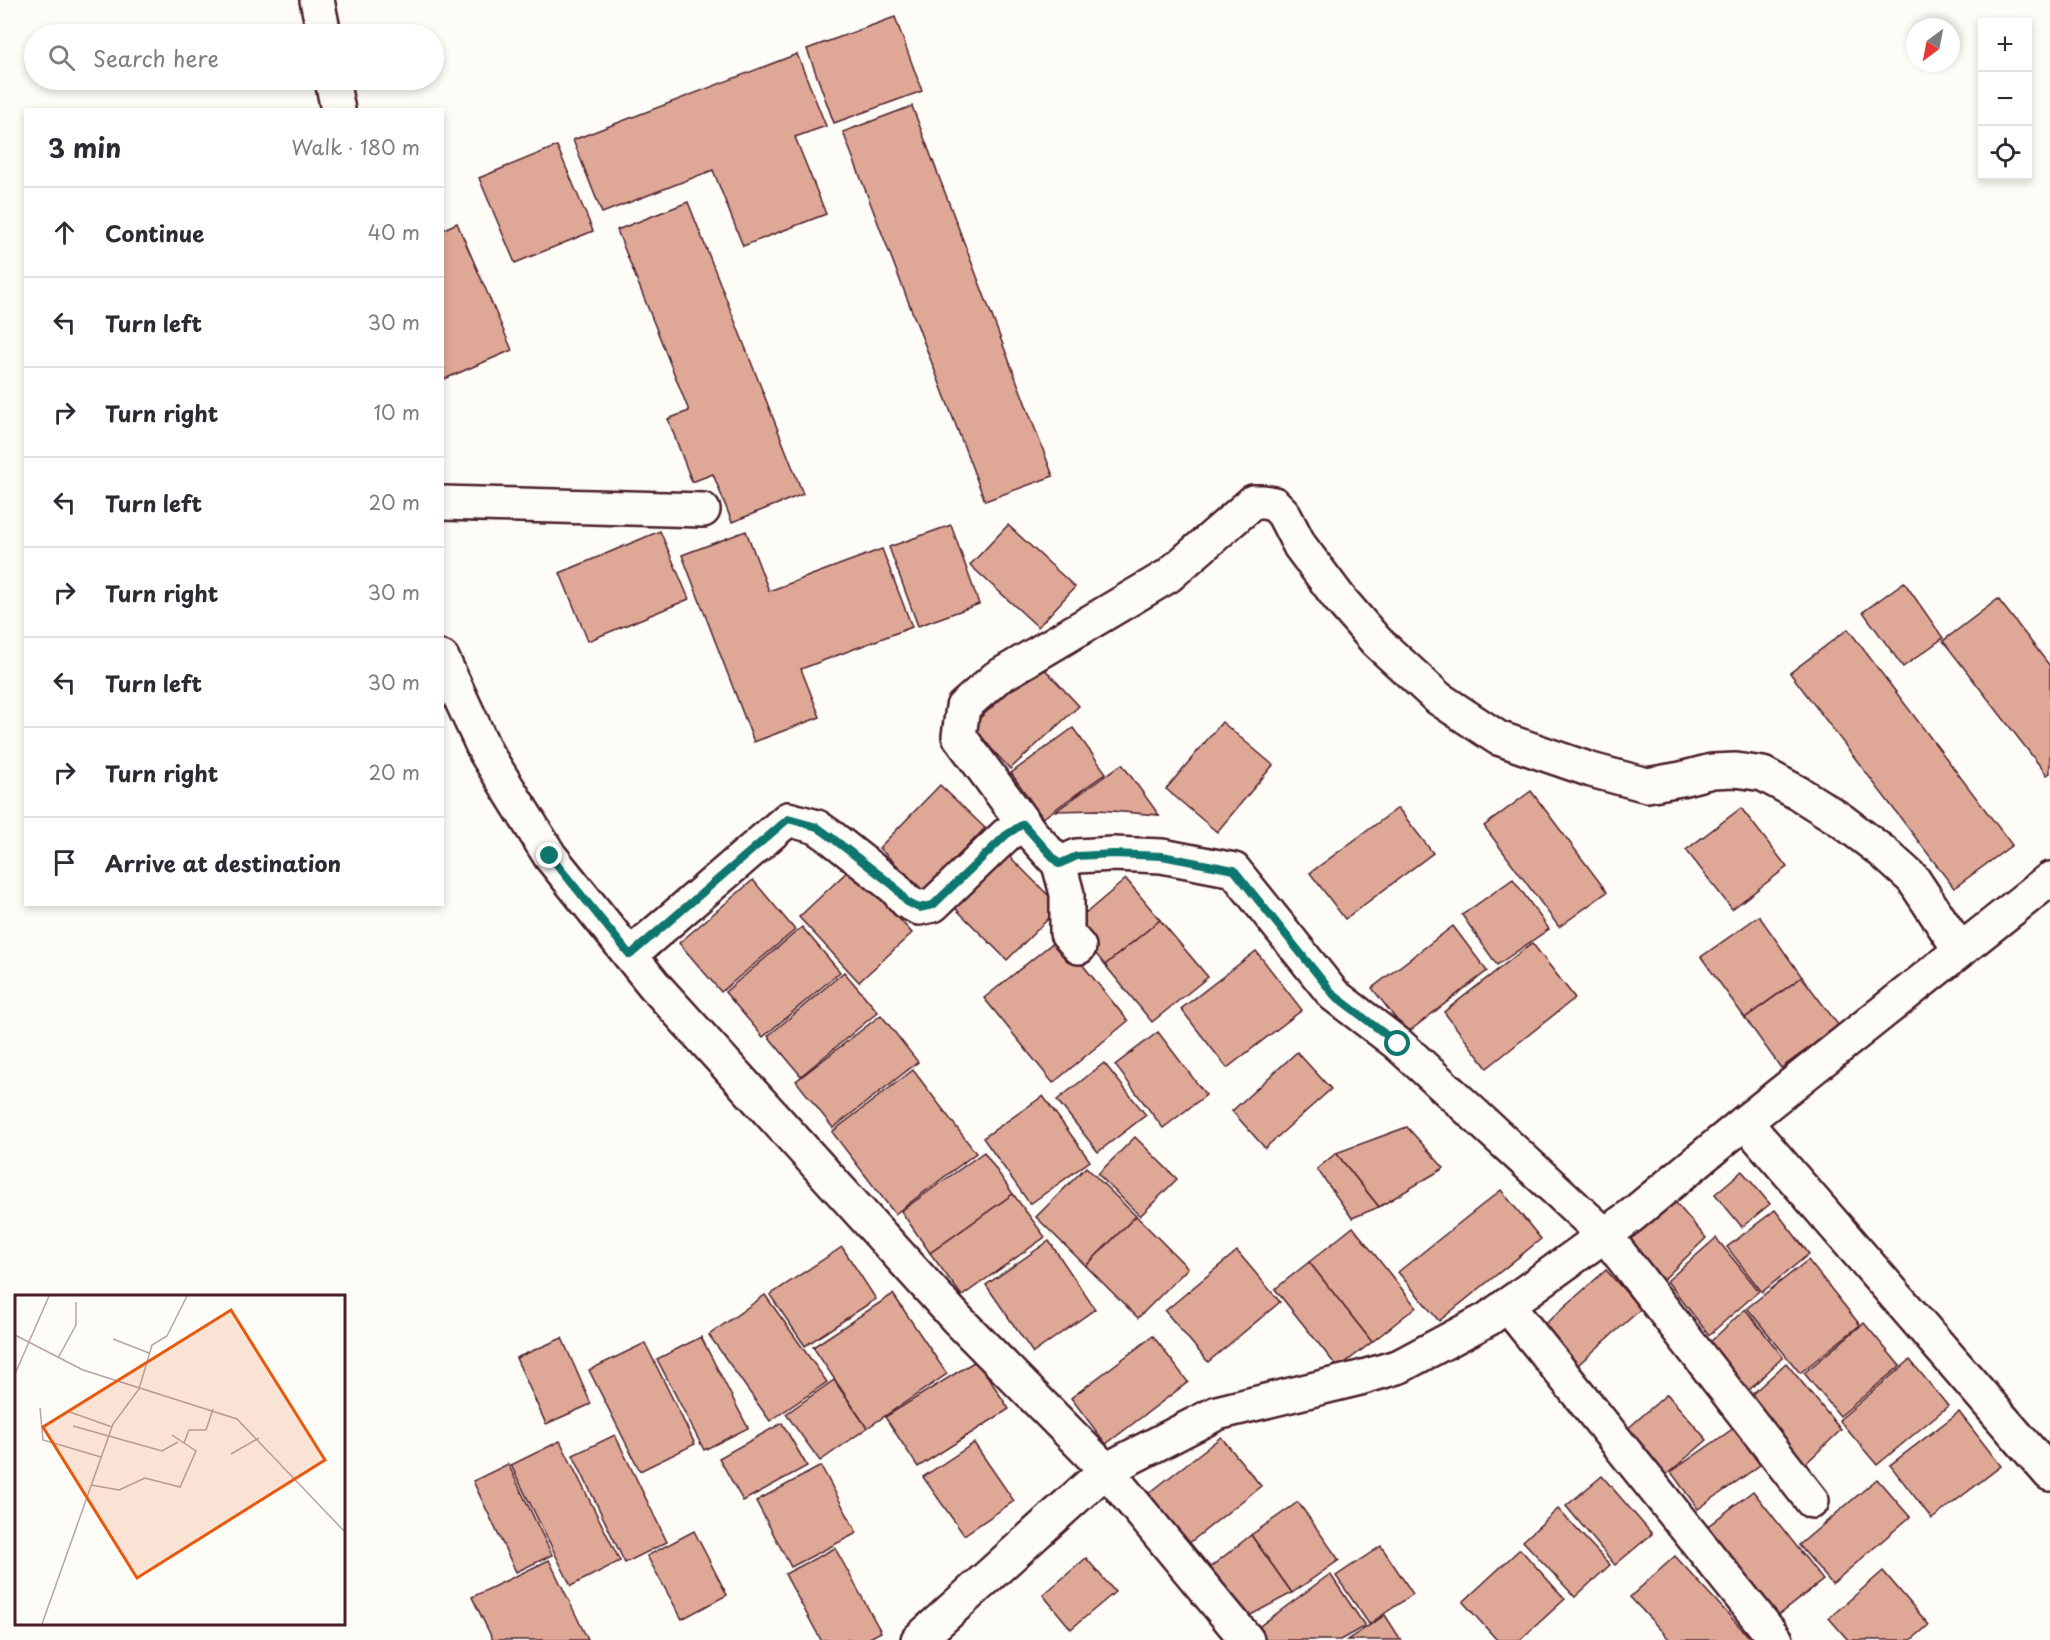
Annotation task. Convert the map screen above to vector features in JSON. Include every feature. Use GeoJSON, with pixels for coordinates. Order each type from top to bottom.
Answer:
{"type":"FeatureCollection","features":[{"type":"Feature","properties":{"kind":"street"},"geometry":{"type":"LineString","coordinates":[[318,0],[322,24]]}},
{"type":"Feature","properties":{"kind":"street"},"geometry":{"type":"LineString","coordinates":[[334,90],[338,108]]}},
{"type":"Feature","properties":{"kind":"street"},"geometry":{"type":"LineString","coordinates":[[1079,947],[1068,933],[1067,894],[1059,864],[1023,824],[958,736],[963,707],[996,678],[1168,576],[1253,502],[1263,501],[1274,504],[1283,513],[1300,546],[1339,598],[1376,641],[1438,698],[1498,738],[1591,770],[1647,785],[1712,771],[1736,770],[1763,774],[1841,820],[1913,879],[1960,951]]}},
{"type":"Feature","properties":{"kind":"street"},"geometry":{"type":"LineString","coordinates":[[444,503],[703,510]]}},
{"type":"Feature","properties":{"kind":"street"},"geometry":{"type":"LineString","coordinates":[[444,662],[486,753],[550,856],[654,986],[957,1319],[1106,1470],[1247,1640]]}},
{"type":"Feature","properties":{"kind":"street"},"geometry":{"type":"LineString","coordinates":[[630,955],[788,819],[817,827],[894,886],[907,902],[919,908],[933,905],[1006,835],[1023,824]]}},
{"type":"Feature","properties":{"kind":"street"},"geometry":{"type":"LineString","coordinates":[[1059,864],[1077,856],[1113,854],[1162,856],[1234,870],[1334,995],[1398,1044],[1605,1235],[1812,1501]]}},
{"type":"Feature","properties":{"kind":"street"},"geometry":{"type":"LineString","coordinates":[[918,1640],[1106,1470],[1217,1413],[1400,1366],[1488,1319],[1605,1235],[2050,879]]}},
{"type":"Feature","properties":{"kind":"street"},"geometry":{"type":"LineString","coordinates":[[1745,1122],[2050,1474]]}},
{"type":"Feature","properties":{"kind":"street"},"geometry":{"type":"LineString","coordinates":[[1507,1305],[1776,1640]]}},
{"type":"Feature","properties":{"kind":"building"},"geometry":{"type":"Polygon","coordinates":[[[895,17],[922,91],[834,123],[807,49],[895,17]]]}},
{"type":"Feature","properties":{"kind":"building"},"geometry":{"type":"Polygon","coordinates":[[[797,54],[826,126],[795,137],[826,214],[743,246],[713,170],[602,213],[573,140],[797,54]]]}},
{"type":"Feature","properties":{"kind":"building"},"geometry":{"type":"Polygon","coordinates":[[[912,106],[1053,476],[985,501],[843,132],[912,106]]]}},
{"type":"Feature","properties":{"kind":"building"},"geometry":{"type":"Polygon","coordinates":[[[557,146],[593,231],[515,263],[479,178],[557,146]]]}},
{"type":"Feature","properties":{"kind":"building"},"geometry":{"type":"Polygon","coordinates":[[[688,202],[803,494],[732,522],[713,474],[692,482],[668,419],[689,411],[617,230],[688,202]]]}},
{"type":"Feature","properties":{"kind":"building"},"geometry":{"type":"Polygon","coordinates":[[[457,223],[512,350],[444,379],[444,229],[457,223]]]}},
{"type":"Feature","properties":{"kind":"building"},"geometry":{"type":"Polygon","coordinates":[[[951,525],[979,604],[918,626],[889,547],[951,525]]]}},
{"type":"Feature","properties":{"kind":"building"},"geometry":{"type":"Polygon","coordinates":[[[1008,525],[1075,587],[1038,627],[970,565],[1008,525]]]}},
{"type":"Feature","properties":{"kind":"building"},"geometry":{"type":"Polygon","coordinates":[[[660,531],[689,599],[588,641],[560,573],[660,531]]]}},
{"type":"Feature","properties":{"kind":"building"},"geometry":{"type":"Polygon","coordinates":[[[746,531],[769,591],[882,549],[912,627],[801,669],[820,717],[754,742],[682,555],[746,531]]]}},
{"type":"Feature","properties":{"kind":"building"},"geometry":{"type":"Polygon","coordinates":[[[1904,582],[1943,638],[1903,667],[1863,612],[1904,582]]]}},
{"type":"Feature","properties":{"kind":"building"},"geometry":{"type":"Polygon","coordinates":[[[1998,599],[2050,666],[2050,773],[2047,775],[1943,641],[1998,599]]]}},
{"type":"Feature","properties":{"kind":"building"},"geometry":{"type":"Polygon","coordinates":[[[1848,629],[2012,845],[1954,888],[1790,673],[1848,629]]]}},
{"type":"Feature","properties":{"kind":"building"},"geometry":{"type":"Polygon","coordinates":[[[1040,664],[1079,706],[1010,769],[971,726],[1040,664]]]}},
{"type":"Feature","properties":{"kind":"building"},"geometry":{"type":"Polygon","coordinates":[[[1222,722],[1273,765],[1217,832],[1166,789],[1222,722]]]}},
{"type":"Feature","properties":{"kind":"building"},"geometry":{"type":"Polygon","coordinates":[[[1073,728],[1106,773],[1043,818],[1011,773],[1073,728]]]}},
{"type":"Feature","properties":{"kind":"building"},"geometry":{"type":"Polygon","coordinates":[[[1122,764],[1159,815],[1099,810],[1056,811],[1122,764]]]}},
{"type":"Feature","properties":{"kind":"building"},"geometry":{"type":"Polygon","coordinates":[[[940,785],[985,828],[924,891],[879,848],[940,785]]]}},
{"type":"Feature","properties":{"kind":"building"},"geometry":{"type":"Polygon","coordinates":[[[1531,791],[1607,892],[1559,927],[1484,826],[1531,791]]]}},
{"type":"Feature","properties":{"kind":"building"},"geometry":{"type":"Polygon","coordinates":[[[1398,808],[1433,853],[1345,919],[1310,873],[1398,808]]]}},
{"type":"Feature","properties":{"kind":"building"},"geometry":{"type":"Polygon","coordinates":[[[1741,808],[1787,867],[1732,909],[1686,850],[1741,808]]]}},
{"type":"Feature","properties":{"kind":"building"},"geometry":{"type":"Polygon","coordinates":[[[1002,849],[1060,907],[1007,960],[948,901],[1002,849]]]}},
{"type":"Feature","properties":{"kind":"building"},"geometry":{"type":"Polygon","coordinates":[[[852,867],[912,933],[859,982],[799,917],[852,867]]]}},
{"type":"Feature","properties":{"kind":"building"},"geometry":{"type":"Polygon","coordinates":[[[1126,879],[1160,920],[1105,965],[1072,925],[1126,879]]]}},
{"type":"Feature","properties":{"kind":"building"},"geometry":{"type":"Polygon","coordinates":[[[1513,879],[1549,929],[1497,965],[1462,915],[1513,879]]]}},
{"type":"Feature","properties":{"kind":"building"},"geometry":{"type":"Polygon","coordinates":[[[753,880],[795,930],[721,992],[679,943],[753,880]]]}},
{"type":"Feature","properties":{"kind":"building"},"geometry":{"type":"Polygon","coordinates":[[[1759,916],[1802,977],[1745,1018],[1701,957],[1759,916]]]}},
{"type":"Feature","properties":{"kind":"building"},"geometry":{"type":"Polygon","coordinates":[[[1160,920],[1208,977],[1152,1022],[1105,965],[1160,920]]]}},
{"type":"Feature","properties":{"kind":"building"},"geometry":{"type":"Polygon","coordinates":[[[1453,926],[1487,971],[1407,1033],[1372,988],[1453,926]]]}},
{"type":"Feature","properties":{"kind":"building"},"geometry":{"type":"Polygon","coordinates":[[[802,927],[840,972],[763,1037],[725,992],[802,927]]]}},
{"type":"Feature","properties":{"kind":"building"},"geometry":{"type":"Polygon","coordinates":[[[1060,937],[1128,1021],[1053,1083],[984,998],[1060,937]]]}},
{"type":"Feature","properties":{"kind":"building"},"geometry":{"type":"Polygon","coordinates":[[[1532,943],[1575,998],[1487,1068],[1444,1012],[1532,943]]]}},
{"type":"Feature","properties":{"kind":"building"},"geometry":{"type":"Polygon","coordinates":[[[1256,951],[1302,1010],[1227,1068],[1181,1009],[1256,951]]]}},
{"type":"Feature","properties":{"kind":"building"},"geometry":{"type":"Polygon","coordinates":[[[844,972],[878,1012],[801,1076],[768,1036],[844,972]]]}},
{"type":"Feature","properties":{"kind":"building"},"geometry":{"type":"Polygon","coordinates":[[[1802,977],[1839,1026],[1781,1068],[1745,1018],[1802,977]]]}},
{"type":"Feature","properties":{"kind":"building"},"geometry":{"type":"Polygon","coordinates":[[[881,1015],[918,1062],[833,1128],[796,1081],[881,1015]]]}},
{"type":"Feature","properties":{"kind":"building"},"geometry":{"type":"Polygon","coordinates":[[[1158,1032],[1206,1095],[1163,1128],[1115,1065],[1158,1032]]]}},
{"type":"Feature","properties":{"kind":"building"},"geometry":{"type":"Polygon","coordinates":[[[1297,1052],[1331,1089],[1265,1148],[1232,1111],[1297,1052]]]}},
{"type":"Feature","properties":{"kind":"building"},"geometry":{"type":"Polygon","coordinates":[[[1104,1063],[1146,1115],[1098,1152],[1057,1100],[1104,1063]]]}},
{"type":"Feature","properties":{"kind":"building"},"geometry":{"type":"Polygon","coordinates":[[[913,1070],[976,1153],[895,1214],[832,1132],[913,1070]]]}},
{"type":"Feature","properties":{"kind":"building"},"geometry":{"type":"Polygon","coordinates":[[[1043,1096],[1090,1161],[1030,1204],[983,1138],[1043,1096]]]}},
{"type":"Feature","properties":{"kind":"building"},"geometry":{"type":"Polygon","coordinates":[[[1407,1127],[1444,1168],[1379,1207],[1336,1153],[1407,1127]]]}},
{"type":"Feature","properties":{"kind":"building"},"geometry":{"type":"Polygon","coordinates":[[[1135,1137],[1177,1179],[1140,1216],[1098,1174],[1135,1137]]]}},
{"type":"Feature","properties":{"kind":"building"},"geometry":{"type":"Polygon","coordinates":[[[984,1152],[1013,1194],[930,1253],[901,1211],[984,1152]]]}},
{"type":"Feature","properties":{"kind":"building"},"geometry":{"type":"Polygon","coordinates":[[[1336,1153],[1379,1207],[1352,1218],[1317,1169],[1336,1153]]]}},
{"type":"Feature","properties":{"kind":"building"},"geometry":{"type":"Polygon","coordinates":[[[1086,1167],[1136,1216],[1086,1266],[1036,1217],[1086,1167]]]}},
{"type":"Feature","properties":{"kind":"building"},"geometry":{"type":"Polygon","coordinates":[[[1742,1171],[1770,1204],[1742,1227],[1715,1194],[1742,1171]]]}},
{"type":"Feature","properties":{"kind":"building"},"geometry":{"type":"Polygon","coordinates":[[[1501,1190],[1541,1239],[1439,1321],[1398,1272],[1501,1190]]]}},
{"type":"Feature","properties":{"kind":"building"},"geometry":{"type":"Polygon","coordinates":[[[1665,1190],[1706,1238],[1662,1281],[1621,1234],[1665,1190]]]}},
{"type":"Feature","properties":{"kind":"building"},"geometry":{"type":"Polygon","coordinates":[[[1013,1194],[1045,1237],[962,1296],[930,1253],[1013,1194]]]}},
{"type":"Feature","properties":{"kind":"building"},"geometry":{"type":"Polygon","coordinates":[[[1775,1210],[1809,1254],[1762,1292],[1727,1247],[1775,1210]]]}},
{"type":"Feature","properties":{"kind":"building"},"geometry":{"type":"Polygon","coordinates":[[[1136,1216],[1188,1268],[1138,1318],[1086,1266],[1136,1216]]]}},
{"type":"Feature","properties":{"kind":"building"},"geometry":{"type":"Polygon","coordinates":[[[1353,1227],[1416,1307],[1372,1342],[1309,1262],[1353,1227]]]}},
{"type":"Feature","properties":{"kind":"building"},"geometry":{"type":"Polygon","coordinates":[[[1716,1238],[1759,1291],[1709,1335],[1667,1281],[1716,1238]]]}},
{"type":"Feature","properties":{"kind":"building"},"geometry":{"type":"Polygon","coordinates":[[[1049,1241],[1095,1309],[1033,1353],[986,1285],[1049,1241]]]}},
{"type":"Feature","properties":{"kind":"building"},"geometry":{"type":"Polygon","coordinates":[[[842,1247],[876,1299],[805,1346],[770,1295],[842,1247]]]}},
{"type":"Feature","properties":{"kind":"building"},"geometry":{"type":"Polygon","coordinates":[[[1237,1251],[1280,1302],[1208,1362],[1165,1311],[1237,1251]]]}},
{"type":"Feature","properties":{"kind":"building"},"geometry":{"type":"Polygon","coordinates":[[[1808,1260],[1860,1325],[1800,1373],[1747,1308],[1808,1260]]]}},
{"type":"Feature","properties":{"kind":"building"},"geometry":{"type":"Polygon","coordinates":[[[1309,1262],[1372,1342],[1338,1368],[1275,1289],[1309,1262]]]}},
{"type":"Feature","properties":{"kind":"building"},"geometry":{"type":"Polygon","coordinates":[[[1606,1270],[1641,1309],[1571,1371],[1536,1332],[1606,1270]]]}},
{"type":"Feature","properties":{"kind":"building"},"geometry":{"type":"Polygon","coordinates":[[[893,1294],[947,1374],[867,1428],[813,1347],[893,1294]]]}},
{"type":"Feature","properties":{"kind":"building"},"geometry":{"type":"Polygon","coordinates":[[[765,1295],[827,1382],[770,1421],[709,1335],[765,1295]]]}},
{"type":"Feature","properties":{"kind":"building"},"geometry":{"type":"Polygon","coordinates":[[[1745,1309],[1783,1357],[1746,1393],[1707,1345],[1745,1309]]]}},
{"type":"Feature","properties":{"kind":"building"},"geometry":{"type":"Polygon","coordinates":[[[1864,1323],[1900,1366],[1840,1416],[1804,1373],[1864,1323]]]}},
{"type":"Feature","properties":{"kind":"building"},"geometry":{"type":"Polygon","coordinates":[[[1153,1336],[1188,1382],[1106,1444],[1071,1398],[1153,1336]]]}},
{"type":"Feature","properties":{"kind":"building"},"geometry":{"type":"Polygon","coordinates":[[[701,1337],[748,1428],[704,1450],[657,1359],[701,1337]]]}},
{"type":"Feature","properties":{"kind":"building"},"geometry":{"type":"Polygon","coordinates":[[[562,1338],[591,1404],[546,1424],[516,1358],[562,1338]]]}},
{"type":"Feature","properties":{"kind":"building"},"geometry":{"type":"Polygon","coordinates":[[[645,1343],[695,1444],[640,1471],[589,1370],[645,1343]]]}},
{"type":"Feature","properties":{"kind":"building"},"geometry":{"type":"Polygon","coordinates":[[[977,1360],[1009,1409],[918,1467],[885,1417],[977,1360]]]}},
{"type":"Feature","properties":{"kind":"building"},"geometry":{"type":"Polygon","coordinates":[[[1910,1360],[1948,1406],[1877,1465],[1839,1420],[1910,1360]]]}},
{"type":"Feature","properties":{"kind":"building"},"geometry":{"type":"Polygon","coordinates":[[[1786,1363],[1841,1430],[1802,1467],[1747,1399],[1786,1363]]]}},
{"type":"Feature","properties":{"kind":"building"},"geometry":{"type":"Polygon","coordinates":[[[834,1380],[867,1428],[820,1461],[786,1414],[834,1380]]]}},
{"type":"Feature","properties":{"kind":"building"},"geometry":{"type":"Polygon","coordinates":[[[1667,1394],[1707,1440],[1665,1476],[1625,1431],[1667,1394]]]}},
{"type":"Feature","properties":{"kind":"building"},"geometry":{"type":"Polygon","coordinates":[[[1959,1412],[2001,1466],[1932,1519],[1890,1465],[1959,1412]]]}},
{"type":"Feature","properties":{"kind":"building"},"geometry":{"type":"Polygon","coordinates":[[[782,1423],[807,1466],[743,1501],[719,1458],[782,1423]]]}},
{"type":"Feature","properties":{"kind":"building"},"geometry":{"type":"Polygon","coordinates":[[[1734,1428],[1760,1465],[1698,1509],[1671,1472],[1734,1428]]]}},
{"type":"Feature","properties":{"kind":"building"},"geometry":{"type":"Polygon","coordinates":[[[615,1435],[667,1542],[625,1563],[573,1455],[615,1435]]]}},
{"type":"Feature","properties":{"kind":"building"},"geometry":{"type":"Polygon","coordinates":[[[1221,1437],[1261,1486],[1188,1544],[1148,1494],[1221,1437]]]}},
{"type":"Feature","properties":{"kind":"building"},"geometry":{"type":"Polygon","coordinates":[[[560,1441],[620,1561],[571,1586],[511,1465],[560,1441]]]}},
{"type":"Feature","properties":{"kind":"building"},"geometry":{"type":"Polygon","coordinates":[[[974,1443],[1014,1501],[964,1535],[923,1477],[974,1443]]]}},
{"type":"Feature","properties":{"kind":"building"},"geometry":{"type":"Polygon","coordinates":[[[508,1464],[552,1555],[516,1572],[473,1481],[508,1464]]]}},
{"type":"Feature","properties":{"kind":"building"},"geometry":{"type":"Polygon","coordinates":[[[821,1466],[857,1533],[791,1567],[756,1501],[821,1466]]]}},
{"type":"Feature","properties":{"kind":"building"},"geometry":{"type":"Polygon","coordinates":[[[1602,1476],[1652,1534],[1615,1565],[1566,1506],[1602,1476]]]}},
{"type":"Feature","properties":{"kind":"building"},"geometry":{"type":"Polygon","coordinates":[[[1877,1479],[1910,1517],[1832,1584],[1799,1545],[1877,1479]]]}},
{"type":"Feature","properties":{"kind":"building"},"geometry":{"type":"Polygon","coordinates":[[[1753,1491],[1823,1580],[1769,1622],[1699,1533],[1753,1491]]]}},
{"type":"Feature","properties":{"kind":"building"},"geometry":{"type":"Polygon","coordinates":[[[1298,1502],[1339,1560],[1292,1593],[1251,1535],[1298,1502]]]}},
{"type":"Feature","properties":{"kind":"building"},"geometry":{"type":"Polygon","coordinates":[[[1558,1509],[1610,1565],[1575,1597],[1523,1541],[1558,1509]]]}},
{"type":"Feature","properties":{"kind":"building"},"geometry":{"type":"Polygon","coordinates":[[[694,1531],[727,1595],[682,1619],[647,1556],[694,1531]]]}},
{"type":"Feature","properties":{"kind":"building"},"geometry":{"type":"Polygon","coordinates":[[[1251,1535],[1292,1593],[1245,1618],[1208,1569],[1251,1535]]]}},
{"type":"Feature","properties":{"kind":"building"},"geometry":{"type":"Polygon","coordinates":[[[1381,1546],[1413,1594],[1369,1624],[1336,1576],[1381,1546]]]}},
{"type":"Feature","properties":{"kind":"building"},"geometry":{"type":"Polygon","coordinates":[[[835,1548],[881,1632],[866,1640],[821,1640],[785,1574],[835,1548]]]}},
{"type":"Feature","properties":{"kind":"building"},"geometry":{"type":"Polygon","coordinates":[[[1520,1549],[1565,1599],[1520,1640],[1497,1640],[1463,1602],[1520,1549]]]}},
{"type":"Feature","properties":{"kind":"building"},"geometry":{"type":"Polygon","coordinates":[[[1675,1556],[1750,1638],[1747,1640],[1670,1640],[1630,1597],[1675,1556]]]}},
{"type":"Feature","properties":{"kind":"building"},"geometry":{"type":"Polygon","coordinates":[[[1086,1558],[1115,1592],[1071,1629],[1043,1595],[1086,1558]]]}},
{"type":"Feature","properties":{"kind":"building"},"geometry":{"type":"Polygon","coordinates":[[[549,1560],[588,1640],[493,1640],[472,1597],[549,1560]]]}},
{"type":"Feature","properties":{"kind":"building"},"geometry":{"type":"Polygon","coordinates":[[[1883,1571],[1929,1625],[1911,1640],[1848,1640],[1829,1618],[1883,1571]]]}},
{"type":"Feature","properties":{"kind":"building"},"geometry":{"type":"Polygon","coordinates":[[[1330,1574],[1365,1626],[1340,1640],[1262,1640],[1253,1631],[1330,1574]]]}},
{"type":"Feature","properties":{"kind":"building"},"geometry":{"type":"Polygon","coordinates":[[[1385,1615],[1401,1640],[1347,1640],[1385,1615]]]}},
{"type":"Feature","properties":{"kind":"route"},"geometry":{"type":"LineString","coordinates":[[550,856],[630,955],[788,819],[817,827],[894,886],[907,902],[919,908],[933,905],[1006,835],[1023,824],[1059,864],[1077,856],[1113,854],[1162,856],[1234,870],[1334,995],[1398,1044]]}}]}
